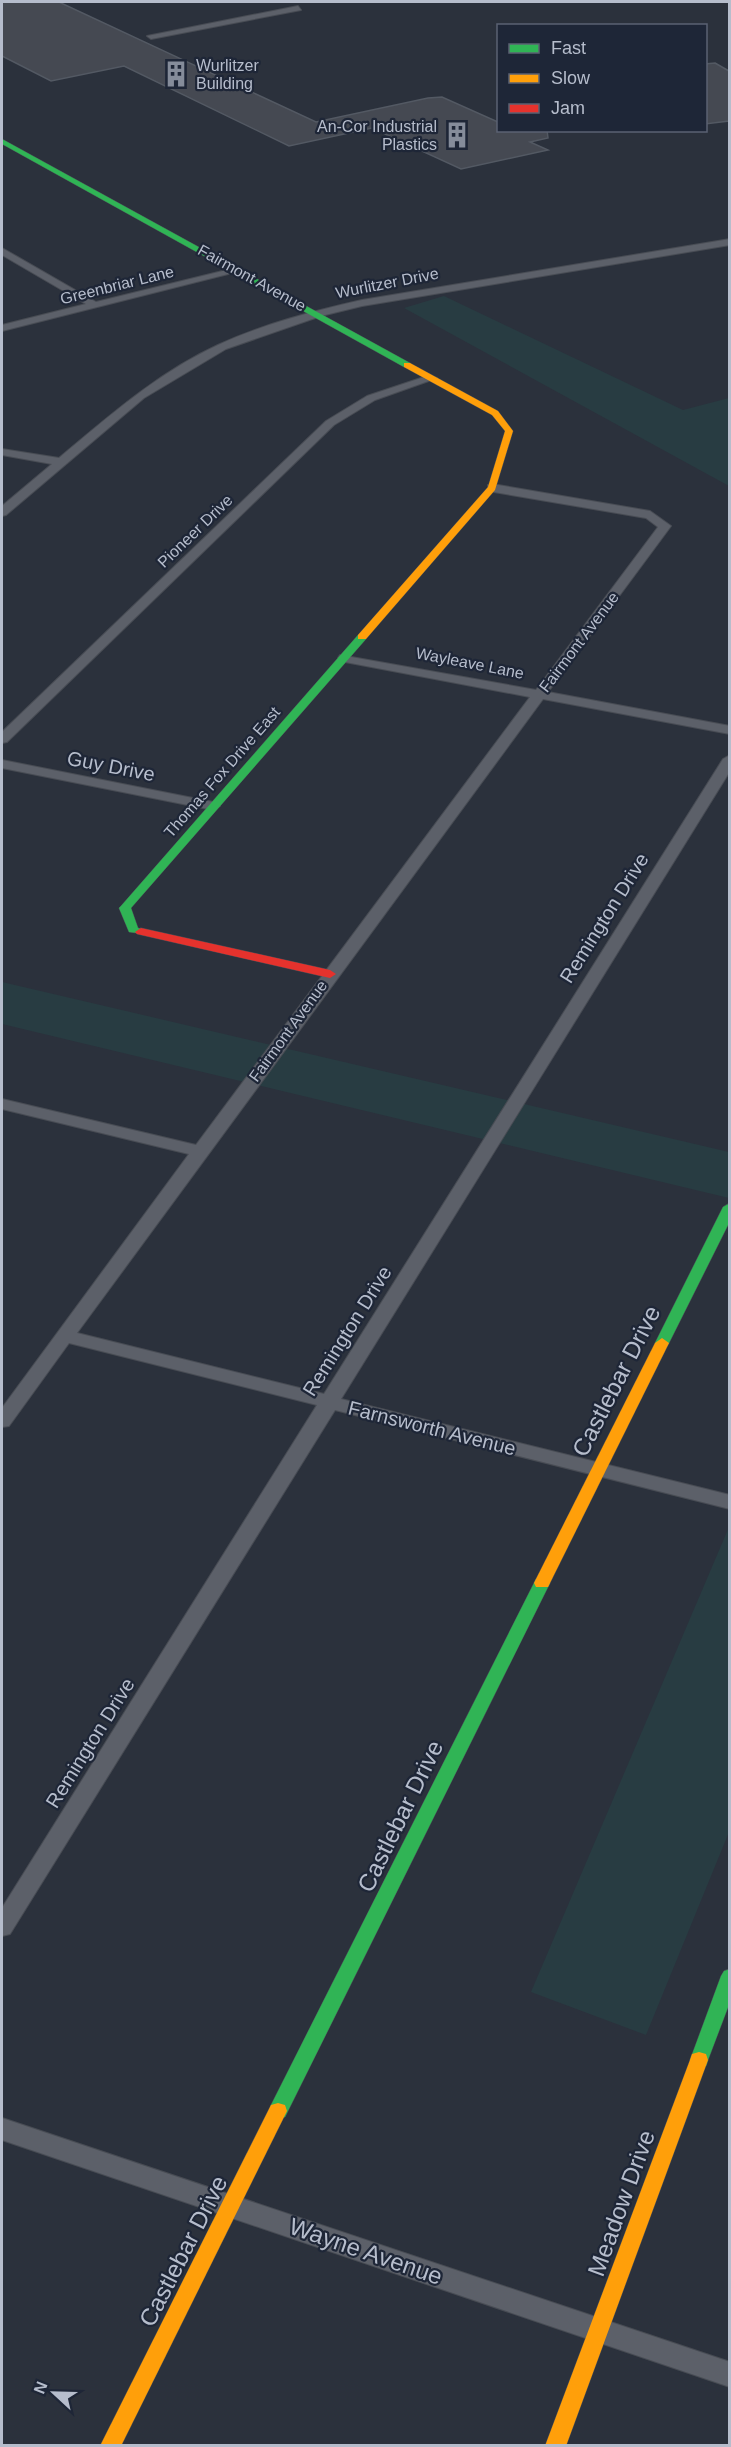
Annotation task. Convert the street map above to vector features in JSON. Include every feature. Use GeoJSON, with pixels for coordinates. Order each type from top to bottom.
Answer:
{"type":"FeatureCollection","features":[{"type":"Feature","properties":{"kind":"street"},"geometry":{"type":"LineString","coordinates":[[151,36],[298,8],[286,2]]}},
{"type":"Feature","properties":{"kind":"street","name":"Fairmont Avenue"},"geometry":{"type":"LineString","coordinates":[[2,141],[495,413],[509,431],[492,488],[650,515],[665,526],[330,974],[2,1421]]}},
{"type":"Feature","properties":{"kind":"street","name":"Wurlitzer Drive"},"geometry":{"type":"LineString","coordinates":[[2,512],[140,396],[222,347],[317,314],[409,293],[729,242]]}},
{"type":"Feature","properties":{"kind":"street"},"geometry":{"type":"LineString","coordinates":[[5,255],[96,306]]}},
{"type":"Feature","properties":{"kind":"street","name":"Greenbriar Lane"},"geometry":{"type":"LineString","coordinates":[[2,328],[239,270]]}},
{"type":"Feature","properties":{"kind":"street","name":"Pioneer Drive"},"geometry":{"type":"LineString","coordinates":[[2,739],[330,423],[371,398],[431,378]]}},
{"type":"Feature","properties":{"kind":"street"},"geometry":{"type":"LineString","coordinates":[[2,452],[62,462]]}},
{"type":"Feature","properties":{"kind":"street","name":"Thomas Fox Drive East"},"geometry":{"type":"LineString","coordinates":[[330,974],[133,930],[125,908],[492,488]]}},
{"type":"Feature","properties":{"kind":"street","name":"Wayleave Lane"},"geometry":{"type":"LineString","coordinates":[[345,658],[729,730]]}},
{"type":"Feature","properties":{"kind":"street","name":"Remington Drive"},"geometry":{"type":"LineString","coordinates":[[2,1927],[729,759]]}},
{"type":"Feature","properties":{"kind":"street","name":"Guy Drive"},"geometry":{"type":"LineString","coordinates":[[2,764],[213,806]]}},
{"type":"Feature","properties":{"kind":"street"},"geometry":{"type":"LineString","coordinates":[[2,1104],[199,1151]]}},
{"type":"Feature","properties":{"kind":"street","name":"Castlebar Drive"},"geometry":{"type":"LineString","coordinates":[[110,2445],[729,1207]]}},
{"type":"Feature","properties":{"kind":"street","name":"Farnsworth Avenue"},"geometry":{"type":"LineString","coordinates":[[65,1336],[729,1502]]}},
{"type":"Feature","properties":{"kind":"street","name":"Meadow Drive"},"geometry":{"type":"LineString","coordinates":[[555,2445],[729,1976]]}},
{"type":"Feature","properties":{"kind":"street","name":"Wayne Avenue"},"geometry":{"type":"LineString","coordinates":[[2,2129],[729,2375]]}},
{"type":"Feature","properties":{"kind":"shaded area"},"geometry":{"type":"Polygon","coordinates":[[[444,296],[683,410],[729,398],[729,486],[404,308],[444,296]]]}},
{"type":"Feature","properties":{"kind":"shaded area"},"geometry":{"type":"Polygon","coordinates":[[[2,982],[729,1152],[729,1198],[2,1024],[2,982]]]}},
{"type":"Feature","properties":{"kind":"shaded area"},"geometry":{"type":"Polygon","coordinates":[[[729,1527],[729,1832],[646,2035],[531,1992],[729,1527]]]}},
{"type":"Feature","properties":{"kind":"building","name":"Wurlitzer Building"},"geometry":{"type":"Polygon","coordinates":[[[2,2],[59,2],[316,122],[442,97],[497,122],[497,132],[547,132],[548,138],[530,142],[548,150],[461,169],[372,128],[289,146],[124,66],[51,81],[2,56],[2,2]]]}},
{"type":"Feature","properties":{"kind":"building"},"geometry":{"type":"Polygon","coordinates":[[[715,63],[729,71],[729,121],[707,124],[707,64],[715,63]]]}},
{"type":"Feature","properties":{"kind":"traffic: fast"},"geometry":{"type":"LineString","coordinates":[[2,141],[407,365]]}},
{"type":"Feature","properties":{"kind":"traffic: fast"},"geometry":{"type":"LineString","coordinates":[[141,932],[133,930],[125,908],[362,637]]}},
{"type":"Feature","properties":{"kind":"traffic: fast"},"geometry":{"type":"LineString","coordinates":[[662,1343],[730,1207]]}},
{"type":"Feature","properties":{"kind":"traffic: fast"},"geometry":{"type":"LineString","coordinates":[[278,2111],[542,1583]]}},
{"type":"Feature","properties":{"kind":"traffic: fast"},"geometry":{"type":"LineString","coordinates":[[699,2060],[730,1976]]}},
{"type":"Feature","properties":{"kind":"traffic: slow"},"geometry":{"type":"LineString","coordinates":[[362,637],[492,488],[509,431],[495,413],[407,365]]}},
{"type":"Feature","properties":{"kind":"traffic: slow"},"geometry":{"type":"LineString","coordinates":[[542,1583],[662,1343]]}},
{"type":"Feature","properties":{"kind":"traffic: slow"},"geometry":{"type":"LineString","coordinates":[[555,2446],[699,2060]]}},
{"type":"Feature","properties":{"kind":"traffic: slow"},"geometry":{"type":"LineString","coordinates":[[110,2446],[278,2111]]}},
{"type":"Feature","properties":{"kind":"traffic: jam"},"geometry":{"type":"LineString","coordinates":[[141,932],[330,974]]}},
{"type":"Feature","properties":{"kind":"place","name":"Wurlitzer Building"},"geometry":{"type":"Point","coordinates":[176,74]}},
{"type":"Feature","properties":{"kind":"place","name":"An-Cor Industrial Plastics"},"geometry":{"type":"Point","coordinates":[457,135]}}]}
